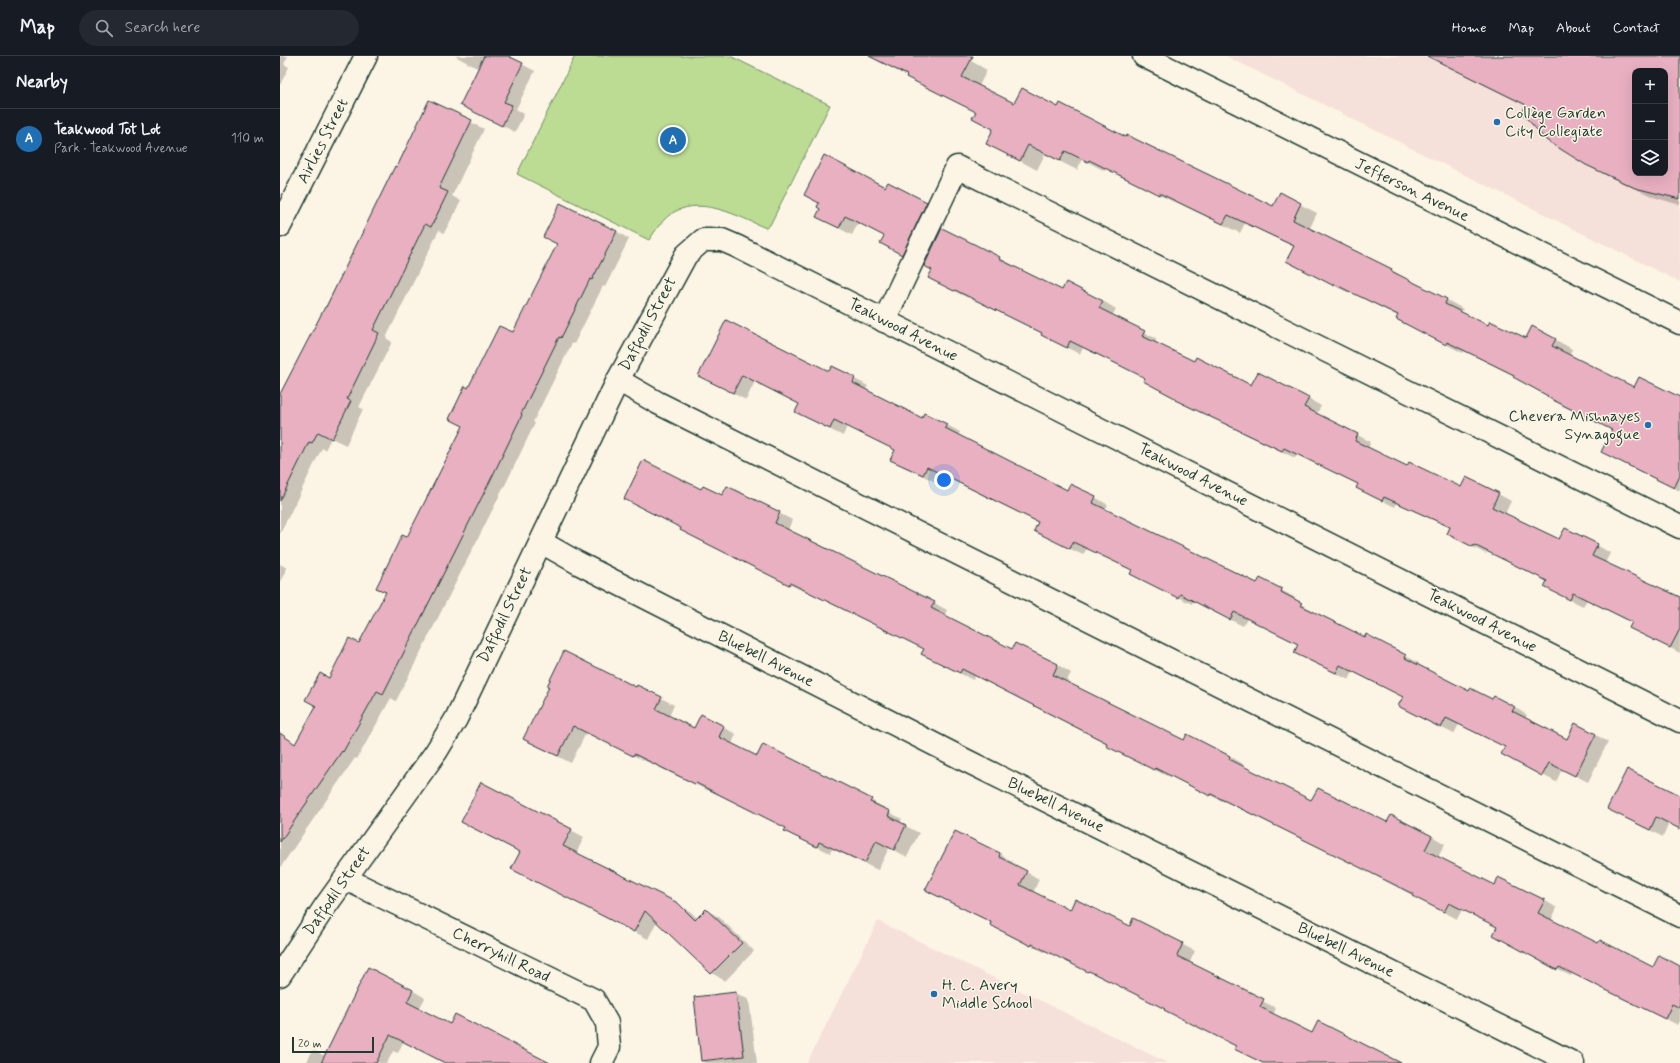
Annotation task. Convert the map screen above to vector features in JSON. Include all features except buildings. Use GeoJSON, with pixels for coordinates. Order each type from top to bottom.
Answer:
{"type":"FeatureCollection","features":[{"type":"Feature","properties":{"kind":"street","name":"Airlies Street"},"geometry":{"type":"LineString","coordinates":[[280,226],[366,56]]}},
{"type":"Feature","properties":{"kind":"street","name":"Jefferson Avenue"},"geometry":{"type":"LineString","coordinates":[[1144,56],[1680,323]]}},
{"type":"Feature","properties":{"kind":"street"},"geometry":{"type":"LineString","coordinates":[[884,320],[957,167],[1680,528]]}},
{"type":"Feature","properties":{"kind":"street","name":"Teakwood Avenue"},"geometry":{"type":"LineString","coordinates":[[703,240],[722,240],[736,246],[1680,721]]}},
{"type":"Feature","properties":{"kind":"street","name":"Daffodil Street"},"geometry":{"type":"LineString","coordinates":[[280,975],[324,908],[436,752],[456,719],[521,580],[541,542],[618,380],[686,255],[703,240]]}},
{"type":"Feature","properties":{"kind":"street"},"geometry":{"type":"LineString","coordinates":[[618,380],[665,407],[1680,916]]}},
{"type":"Feature","properties":{"kind":"street","name":"Bluebell Avenue"},"geometry":{"type":"LineString","coordinates":[[541,542],[578,563],[956,756],[1573,1063]]}},
{"type":"Feature","properties":{"kind":"street","name":"Cherryhill Road"},"geometry":{"type":"LineString","coordinates":[[346,879],[594,1000],[607,1023],[609,1047],[601,1063]]}},
{"type":"Feature","properties":{"kind":"shaded area","name":"Collège Garden City Collegiate"},"geometry":{"type":"Polygon","coordinates":[[[1226,56],[1680,56],[1680,282],[1226,56]]]}},
{"type":"Feature","properties":{"kind":"shaded area","name":"H. C. Avery Middle School"},"geometry":{"type":"Polygon","coordinates":[[[878,921],[886,925],[1168,1063],[807,1063],[878,921]]]}},
{"type":"Feature","properties":{"kind":"green space"},"geometry":{"type":"Polygon","coordinates":[[[575,56],[730,56],[830,105],[770,225],[766,228],[721,210],[697,206],[674,212],[660,224],[649,240],[517,174],[575,56]]]}},
{"type":"Feature","properties":{"kind":"place","name":"Collège Garden City Collegiate"},"geometry":{"type":"Point","coordinates":[1497,122]}},
{"type":"Feature","properties":{"kind":"place","name":"Teakwood Tot Lot"},"geometry":{"type":"Point","coordinates":[673,140]}},
{"type":"Feature","properties":{"kind":"place","name":"Chevera Mishnayes Synagogue"},"geometry":{"type":"Point","coordinates":[1648,425]}},
{"type":"Feature","properties":{"kind":"place","name":"H. C. Avery Middle School"},"geometry":{"type":"Point","coordinates":[934,994]}}]}
